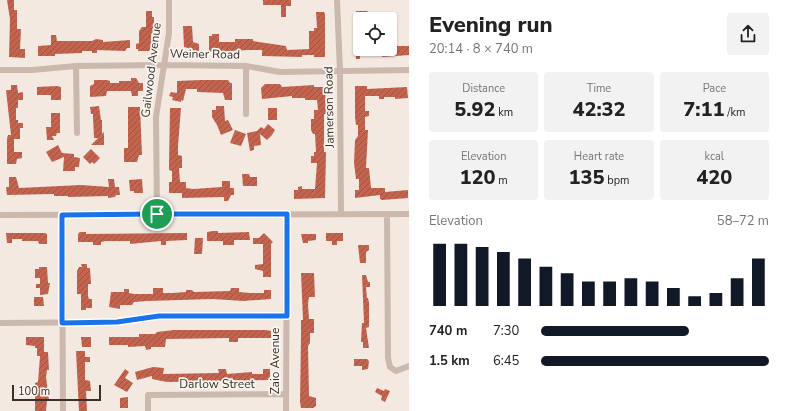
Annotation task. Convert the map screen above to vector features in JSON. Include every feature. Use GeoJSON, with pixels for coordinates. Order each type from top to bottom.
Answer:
{"type":"FeatureCollection","features":[{"type":"Feature","properties":{"kind":"street","name":"Gailwood Avenue"},"geometry":{"type":"LineString","coordinates":[[157,214],[156,116],[169,33],[169,0]]}},
{"type":"Feature","properties":{"kind":"street","name":"Jamerson Road"},"geometry":{"type":"LineString","coordinates":[[337,0],[340,71],[341,214]]}},
{"type":"Feature","properties":{"kind":"street","name":"Weiner Road"},"geometry":{"type":"LineString","coordinates":[[0,70],[32,70],[76,66],[163,65],[246,66],[280,72],[409,70]]}},
{"type":"Feature","properties":{"kind":"street"},"geometry":{"type":"LineString","coordinates":[[76,66],[77,133]]}},
{"type":"Feature","properties":{"kind":"street"},"geometry":{"type":"LineString","coordinates":[[246,66],[246,114]]}},
{"type":"Feature","properties":{"kind":"street","name":"Zaio Avenue"},"geometry":{"type":"LineString","coordinates":[[286,411],[287,214]]}},
{"type":"Feature","properties":{"kind":"street"},"geometry":{"type":"LineString","coordinates":[[387,214],[388,358],[390,367],[396,371],[409,366]]}},
{"type":"Feature","properties":{"kind":"street"},"geometry":{"type":"LineString","coordinates":[[0,215],[409,214]]}},
{"type":"Feature","properties":{"kind":"street"},"geometry":{"type":"LineString","coordinates":[[62,215],[63,411]]}},
{"type":"Feature","properties":{"kind":"street"},"geometry":{"type":"LineString","coordinates":[[0,323],[117,322],[159,316],[287,316]]}},
{"type":"Feature","properties":{"kind":"street","name":"Darlow Street"},"geometry":{"type":"LineString","coordinates":[[148,411],[148,395],[286,394]]}},
{"type":"Feature","properties":{"kind":"building"},"geometry":{"type":"Polygon","coordinates":[[[7,0],[14,0],[14,10],[17,10],[17,29],[21,29],[20,49],[25,49],[25,58],[9,57],[10,19],[7,0]]]}},
{"type":"Feature","properties":{"kind":"building"},"geometry":{"type":"Polygon","coordinates":[[[263,0],[291,0],[291,6],[286,6],[286,17],[281,17],[281,5],[263,5],[263,0]]]}},
{"type":"Feature","properties":{"kind":"building"},"geometry":{"type":"Polygon","coordinates":[[[146,11],[152,11],[152,17],[154,17],[154,34],[151,34],[152,47],[149,51],[138,51],[138,49],[136,49],[136,44],[139,43],[139,31],[142,27],[146,27],[146,11]]]}},
{"type":"Feature","properties":{"kind":"building"},"geometry":{"type":"Polygon","coordinates":[[[367,11],[368,12],[356,12],[367,11]]]}},
{"type":"Feature","properties":{"kind":"building"},"geometry":{"type":"Polygon","coordinates":[[[316,12],[324,12],[325,14],[325,57],[314,57],[314,55],[302,55],[302,57],[262,56],[262,50],[209,52],[209,36],[212,36],[212,34],[219,34],[219,42],[235,42],[235,39],[253,39],[253,41],[286,46],[287,50],[309,49],[309,31],[314,31],[314,28],[317,28],[316,12]]]}},
{"type":"Feature","properties":{"kind":"building"},"geometry":{"type":"Polygon","coordinates":[[[183,26],[192,26],[193,42],[199,44],[199,51],[188,51],[188,48],[184,47],[183,26]]]}},
{"type":"Feature","properties":{"kind":"building"},"geometry":{"type":"Polygon","coordinates":[[[51,35],[56,35],[57,41],[92,41],[96,39],[103,40],[103,42],[130,40],[130,48],[127,48],[125,51],[97,50],[97,53],[92,53],[92,51],[82,51],[82,53],[38,56],[38,46],[51,45],[51,35]]]}},
{"type":"Feature","properties":{"kind":"building"},"geometry":{"type":"Polygon","coordinates":[[[397,46],[409,46],[409,55],[397,56],[397,46]]]}},
{"type":"Feature","properties":{"kind":"building"},"geometry":{"type":"Polygon","coordinates":[[[356,56],[360,56],[360,59],[356,59],[356,56]]]}},
{"type":"Feature","properties":{"kind":"building"},"geometry":{"type":"Polygon","coordinates":[[[131,78],[136,78],[139,83],[143,83],[143,91],[138,91],[138,96],[132,96],[131,91],[107,91],[106,96],[90,97],[90,86],[94,84],[94,80],[107,80],[110,81],[110,83],[119,83],[119,81],[131,81],[131,78]]]}},
{"type":"Feature","properties":{"kind":"building"},"geometry":{"type":"Polygon","coordinates":[[[228,80],[232,83],[232,100],[225,100],[223,93],[197,92],[197,89],[186,89],[183,101],[181,100],[181,102],[172,100],[173,97],[169,96],[171,92],[177,93],[177,81],[228,80]]]}},
{"type":"Feature","properties":{"kind":"building"},"geometry":{"type":"Polygon","coordinates":[[[265,84],[280,84],[282,87],[314,85],[314,87],[325,87],[325,198],[294,199],[294,190],[298,190],[298,187],[302,186],[302,189],[315,189],[317,163],[311,163],[311,156],[314,156],[314,152],[316,152],[315,134],[313,134],[311,130],[311,119],[314,119],[314,110],[318,110],[317,100],[292,98],[292,96],[262,99],[261,88],[265,84]]]}},
{"type":"Feature","properties":{"kind":"building"},"geometry":{"type":"Polygon","coordinates":[[[11,85],[17,85],[18,93],[23,92],[23,100],[18,100],[18,108],[16,108],[16,120],[18,120],[18,123],[23,123],[23,128],[20,128],[20,139],[14,139],[14,152],[22,152],[22,158],[17,159],[16,164],[7,164],[7,139],[8,135],[11,135],[6,90],[11,90],[11,85]]]}},
{"type":"Feature","properties":{"kind":"building"},"geometry":{"type":"Polygon","coordinates":[[[355,86],[367,86],[367,89],[407,87],[408,98],[395,99],[395,97],[384,97],[384,99],[379,99],[379,96],[365,96],[365,111],[369,111],[369,116],[365,117],[365,130],[368,130],[366,168],[369,168],[371,188],[385,188],[385,192],[408,190],[408,198],[382,200],[380,199],[380,195],[355,198],[355,190],[359,190],[359,179],[356,179],[354,163],[355,140],[358,136],[358,125],[356,125],[355,117],[355,86]]]}},
{"type":"Feature","properties":{"kind":"building"},"geometry":{"type":"Polygon","coordinates":[[[37,87],[61,87],[61,100],[51,100],[51,95],[37,95],[37,87]]]}},
{"type":"Feature","properties":{"kind":"building"},"geometry":{"type":"Polygon","coordinates":[[[99,106],[102,120],[102,134],[104,132],[104,145],[91,145],[98,138],[94,138],[93,114],[91,114],[90,107],[99,106]]]}},
{"type":"Feature","properties":{"kind":"building"},"geometry":{"type":"Polygon","coordinates":[[[216,106],[224,106],[225,121],[228,120],[233,130],[221,135],[212,117],[212,110],[216,110],[216,106]]]}},
{"type":"Feature","properties":{"kind":"building"},"geometry":{"type":"Polygon","coordinates":[[[128,107],[140,107],[142,155],[139,155],[137,162],[124,162],[124,148],[128,148],[128,107]]]}},
{"type":"Feature","properties":{"kind":"building"},"geometry":{"type":"Polygon","coordinates":[[[170,108],[181,108],[178,146],[178,155],[182,156],[182,168],[179,168],[180,182],[186,182],[186,188],[193,189],[222,187],[222,181],[230,181],[230,188],[234,188],[234,195],[231,195],[228,201],[224,201],[224,197],[182,198],[182,193],[169,193],[169,182],[172,182],[172,171],[169,170],[170,108]]]}},
{"type":"Feature","properties":{"kind":"building"},"geometry":{"type":"Polygon","coordinates":[[[268,108],[277,108],[277,120],[268,120],[268,108]]]}},
{"type":"Feature","properties":{"kind":"building"},"geometry":{"type":"Polygon","coordinates":[[[51,113],[60,113],[60,133],[57,133],[56,136],[52,136],[54,140],[47,140],[46,127],[51,127],[51,113]]]}},
{"type":"Feature","properties":{"kind":"building"},"geometry":{"type":"Polygon","coordinates":[[[268,124],[275,130],[272,135],[267,140],[260,134],[261,145],[254,146],[254,150],[250,151],[247,133],[257,131],[261,127],[264,129],[268,124]]]}},
{"type":"Feature","properties":{"kind":"building"},"geometry":{"type":"Polygon","coordinates":[[[235,130],[246,134],[241,146],[230,143],[235,130]]]}},
{"type":"Feature","properties":{"kind":"building"},"geometry":{"type":"Polygon","coordinates":[[[58,145],[62,153],[74,154],[74,157],[80,158],[79,167],[75,167],[75,171],[63,171],[64,157],[52,162],[46,152],[58,145]]]}},
{"type":"Feature","properties":{"kind":"building"},"geometry":{"type":"Polygon","coordinates":[[[91,149],[100,158],[94,164],[92,162],[90,164],[83,157],[91,149]]]}},
{"type":"Feature","properties":{"kind":"building"},"geometry":{"type":"Polygon","coordinates":[[[242,174],[249,174],[250,177],[257,177],[257,186],[243,186],[242,174]]]}},
{"type":"Feature","properties":{"kind":"building"},"geometry":{"type":"Polygon","coordinates":[[[9,177],[16,177],[19,188],[81,185],[109,187],[108,179],[114,179],[115,187],[119,187],[120,195],[108,198],[108,196],[54,196],[54,194],[7,195],[6,187],[9,187],[9,177]]]}},
{"type":"Feature","properties":{"kind":"building"},"geometry":{"type":"Polygon","coordinates":[[[142,179],[143,193],[134,193],[134,191],[130,191],[129,180],[142,179]]]}},
{"type":"Feature","properties":{"kind":"building"},"geometry":{"type":"Polygon","coordinates":[[[218,231],[218,233],[249,232],[250,240],[234,240],[234,245],[223,245],[223,241],[207,241],[207,232],[218,231]]]}},
{"type":"Feature","properties":{"kind":"building"},"geometry":{"type":"Polygon","coordinates":[[[80,232],[86,232],[86,234],[187,233],[187,240],[166,241],[166,245],[161,245],[161,241],[130,244],[130,241],[106,241],[101,242],[101,245],[93,245],[93,242],[78,242],[78,234],[80,232]]]}},
{"type":"Feature","properties":{"kind":"building"},"geometry":{"type":"Polygon","coordinates":[[[6,233],[45,233],[47,234],[47,244],[39,244],[38,241],[22,241],[22,239],[12,239],[12,243],[7,243],[6,233]]]}},
{"type":"Feature","properties":{"kind":"building"},"geometry":{"type":"Polygon","coordinates":[[[264,233],[273,242],[271,244],[271,277],[263,277],[263,271],[255,269],[255,265],[263,264],[263,244],[253,244],[253,238],[259,238],[264,233]]]}},
{"type":"Feature","properties":{"kind":"building"},"geometry":{"type":"Polygon","coordinates":[[[326,233],[343,233],[343,241],[337,241],[337,245],[332,245],[332,241],[326,241],[326,233]]]}},
{"type":"Feature","properties":{"kind":"building"},"geometry":{"type":"Polygon","coordinates":[[[301,234],[316,234],[316,240],[303,243],[301,234]]]}},
{"type":"Feature","properties":{"kind":"building"},"geometry":{"type":"Polygon","coordinates":[[[195,238],[203,238],[202,254],[194,254],[195,238]]]}},
{"type":"Feature","properties":{"kind":"building"},"geometry":{"type":"Polygon","coordinates":[[[358,245],[369,245],[369,250],[366,252],[366,263],[360,263],[358,245]]]}},
{"type":"Feature","properties":{"kind":"building"},"geometry":{"type":"Polygon","coordinates":[[[81,264],[87,264],[87,268],[90,268],[91,284],[88,284],[88,296],[89,299],[92,299],[92,308],[86,308],[86,310],[81,310],[81,294],[77,294],[77,271],[79,267],[82,267],[81,264]]]}},
{"type":"Feature","properties":{"kind":"building"},"geometry":{"type":"Polygon","coordinates":[[[39,267],[47,267],[48,283],[50,283],[48,294],[40,295],[40,288],[36,288],[36,284],[40,284],[40,278],[35,278],[35,269],[39,269],[39,267]]]}},
{"type":"Feature","properties":{"kind":"building"},"geometry":{"type":"Polygon","coordinates":[[[301,273],[314,273],[315,297],[309,297],[308,304],[309,319],[314,319],[314,333],[310,333],[310,343],[308,346],[309,396],[316,398],[316,406],[313,408],[301,408],[300,402],[301,320],[303,320],[301,273]]]}},
{"type":"Feature","properties":{"kind":"building"},"geometry":{"type":"Polygon","coordinates":[[[362,275],[366,275],[368,282],[370,282],[370,287],[366,287],[369,303],[369,327],[366,328],[369,348],[363,348],[363,342],[361,342],[362,323],[364,323],[362,275]]]}},
{"type":"Feature","properties":{"kind":"building"},"geometry":{"type":"Polygon","coordinates":[[[153,288],[163,288],[163,293],[186,292],[186,290],[192,290],[194,292],[230,291],[231,288],[239,288],[239,292],[250,293],[264,293],[264,290],[271,290],[271,299],[243,301],[213,299],[147,301],[134,302],[132,305],[120,305],[120,309],[109,307],[111,292],[124,292],[124,289],[129,289],[129,293],[153,294],[153,288]]]}},
{"type":"Feature","properties":{"kind":"building"},"geometry":{"type":"Polygon","coordinates":[[[34,297],[43,297],[44,306],[34,306],[34,297]]]}},
{"type":"Feature","properties":{"kind":"building"},"geometry":{"type":"Polygon","coordinates":[[[174,330],[266,330],[271,331],[271,338],[238,338],[238,342],[229,342],[229,338],[166,339],[165,347],[151,347],[151,349],[146,350],[145,346],[128,347],[128,345],[109,345],[109,337],[139,337],[139,334],[155,334],[157,332],[174,330]]]}},
{"type":"Feature","properties":{"kind":"building"},"geometry":{"type":"Polygon","coordinates":[[[26,337],[44,337],[44,352],[48,352],[49,370],[47,370],[46,377],[49,400],[47,400],[46,411],[35,411],[35,383],[38,382],[40,356],[37,356],[37,348],[35,348],[35,346],[26,345],[26,337]]]}},
{"type":"Feature","properties":{"kind":"building"},"geometry":{"type":"Polygon","coordinates":[[[81,337],[91,337],[91,347],[82,347],[81,337]]]}},
{"type":"Feature","properties":{"kind":"building"},"geometry":{"type":"Polygon","coordinates":[[[76,351],[85,351],[85,357],[90,357],[90,362],[85,362],[85,380],[90,381],[91,391],[86,391],[87,411],[79,411],[76,351]]]}},
{"type":"Feature","properties":{"kind":"building"},"geometry":{"type":"Polygon","coordinates":[[[354,359],[367,359],[369,361],[368,369],[362,370],[362,366],[354,366],[354,359]]]}},
{"type":"Feature","properties":{"kind":"building"},"geometry":{"type":"Polygon","coordinates":[[[153,367],[164,368],[163,374],[219,373],[218,369],[226,369],[227,374],[252,372],[252,374],[263,374],[263,369],[270,369],[270,380],[167,382],[152,379],[152,376],[137,380],[135,372],[153,367]]]}},
{"type":"Feature","properties":{"kind":"building"},"geometry":{"type":"Polygon","coordinates":[[[125,369],[129,372],[125,378],[133,383],[127,392],[114,385],[125,369]]]}},
{"type":"Feature","properties":{"kind":"building"},"geometry":{"type":"Polygon","coordinates":[[[377,388],[384,391],[385,389],[390,391],[385,402],[381,400],[382,396],[375,392],[377,388]]]}},
{"type":"Feature","properties":{"kind":"building"},"geometry":{"type":"Polygon","coordinates":[[[128,397],[128,408],[120,408],[120,398],[128,397]]]}},
{"type":"Feature","properties":{"kind":"route"},"geometry":{"type":"LineString","coordinates":[[157,214],[287,214],[287,316],[159,316],[117,322],[62,323],[62,215],[157,214]]}}]}
